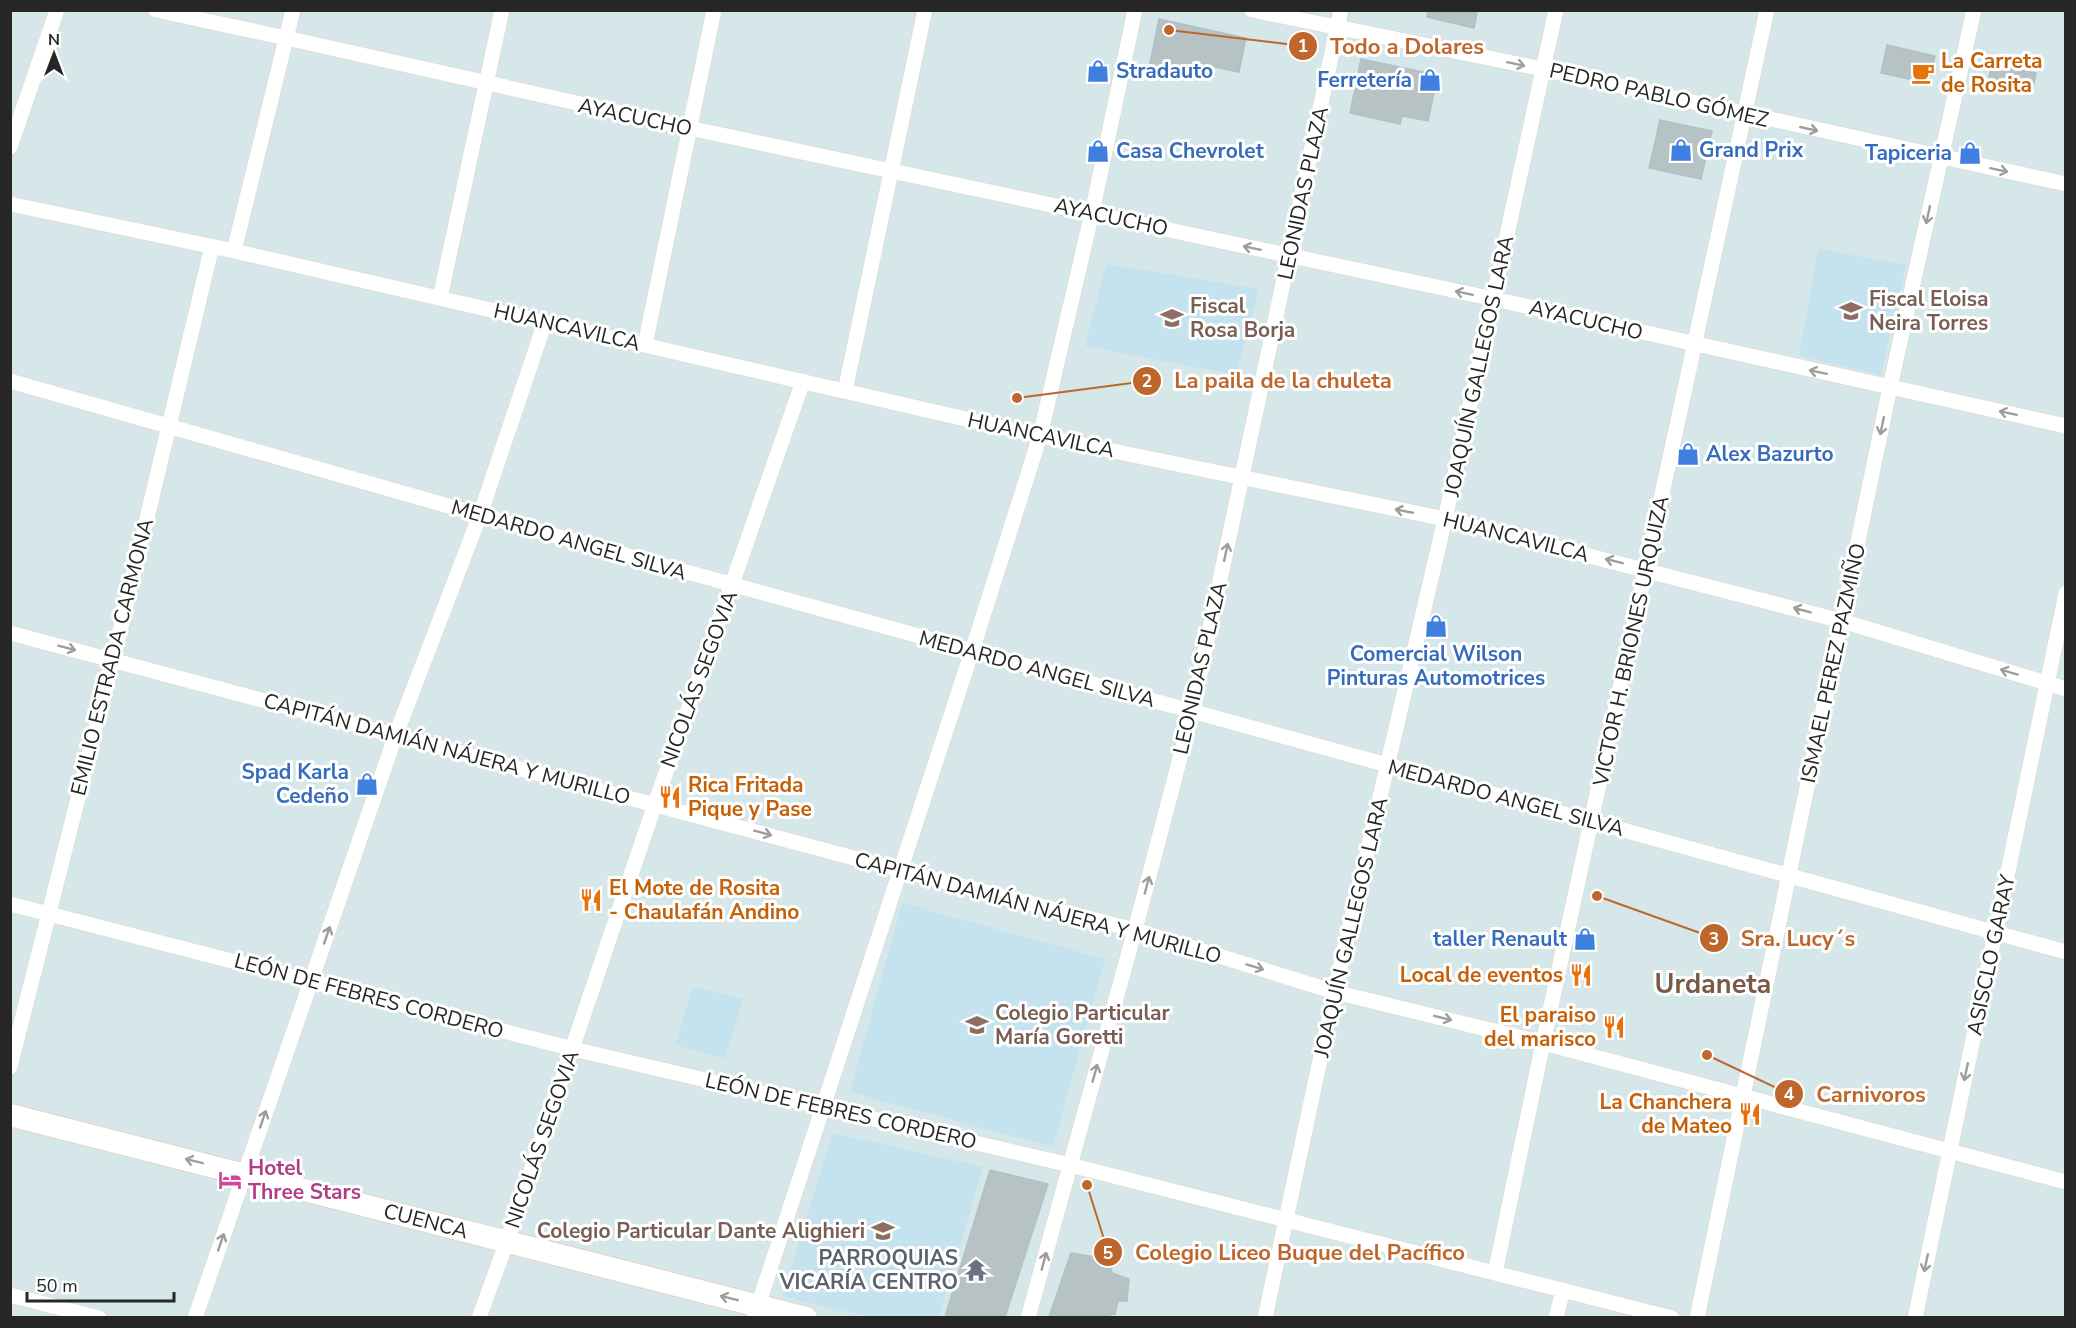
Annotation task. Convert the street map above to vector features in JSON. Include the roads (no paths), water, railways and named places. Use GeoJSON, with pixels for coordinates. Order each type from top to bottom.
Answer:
{"type":"FeatureCollection","features":[{"type":"Feature","properties":{"kind":"main road","name":"CUENCA"},"geometry":{"type":"LineString","coordinates":[[10,1115],[507,1241],[756,1311],[806,1317]]}},
{"type":"Feature","properties":{"kind":"street"},"geometry":{"type":"LineString","coordinates":[[10,147],[57,10]]}},
{"type":"Feature","properties":{"kind":"street","name":"AYACUCHO"},"geometry":{"type":"LineString","coordinates":[[156,10],[688,129],[1494,299],[2066,426]]}},
{"type":"Feature","properties":{"kind":"street"},"geometry":{"type":"LineString","coordinates":[[234,250],[292,10]]}},
{"type":"Feature","properties":{"kind":"street"},"geometry":{"type":"LineString","coordinates":[[440,298],[502,10]]}},
{"type":"Feature","properties":{"kind":"street"},"geometry":{"type":"LineString","coordinates":[[645,345],[714,10]]}},
{"type":"Feature","properties":{"kind":"street"},"geometry":{"type":"LineString","coordinates":[[845,391],[925,10]]}},
{"type":"Feature","properties":{"kind":"street"},"geometry":{"type":"LineString","coordinates":[[756,1311],[1040,436],[1092,213],[1135,10]]}},
{"type":"Feature","properties":{"kind":"street","name":"PEDRO PABLO GÓMEZ"},"geometry":{"type":"LineString","coordinates":[[1252,10],[1543,69],[2066,184]]}},
{"type":"Feature","properties":{"kind":"street","name":"LEONIDAS PLAZA"},"geometry":{"type":"LineString","coordinates":[[1028,1317],[1135,930],[1192,712],[1341,10]]}},
{"type":"Feature","properties":{"kind":"street","name":"JOAQUÍN GALLEGOS LARA"},"geometry":{"type":"LineString","coordinates":[[1265,1317],[1335,992],[1445,519],[1556,10]]}},
{"type":"Feature","properties":{"kind":"street","name":"VICTOR H. BRIONES URQUIZA"},"geometry":{"type":"LineString","coordinates":[[1495,1273],[1767,10]]}},
{"type":"Feature","properties":{"kind":"street","name":"ISMAEL PEREZ PAZMIÑO"},"geometry":{"type":"LineString","coordinates":[[1697,1317],[1890,387],[1974,10]]}},
{"type":"Feature","properties":{"kind":"street","name":"HUANCAVILCA"},"geometry":{"type":"LineString","coordinates":[[10,204],[234,250],[1040,436],[1445,519],[1842,621],[2066,689]]}},
{"type":"Feature","properties":{"kind":"street","name":"EMILIO ESTRADA CARMONA"},"geometry":{"type":"LineString","coordinates":[[10,1067],[50,913],[212,246]]}},
{"type":"Feature","properties":{"kind":"street"},"geometry":{"type":"LineString","coordinates":[[195,1317],[395,737],[480,515],[545,322]]}},
{"type":"Feature","properties":{"kind":"street","name":"MEDARDO ANGEL SILVA"},"geometry":{"type":"LineString","coordinates":[[10,381],[480,515],[2066,952]]}},
{"type":"Feature","properties":{"kind":"street","name":"NICOLÁS SEGOVIA"},"geometry":{"type":"LineString","coordinates":[[479,1317],[803,381]]}},
{"type":"Feature","properties":{"kind":"street","name":"ASISCLO GARAY"},"geometry":{"type":"LineString","coordinates":[[1915,1317],[2066,593]]}},
{"type":"Feature","properties":{"kind":"street","name":"CAPITÁN DAMIÁN NÁJERA Y MURILLO"},"geometry":{"type":"LineString","coordinates":[[10,633],[395,737],[1135,930],[1335,992],[1543,1043],[2066,1182]]}},
{"type":"Feature","properties":{"kind":"street","name":"LEÓN DE FEBRES CORDERO"},"geometry":{"type":"LineString","coordinates":[[10,904],[573,1049],[1070,1165],[1672,1317]]}},
{"type":"Feature","properties":{"kind":"street"},"geometry":{"type":"LineString","coordinates":[[1556,1317],[1563,1290]]}},
{"type":"Feature","properties":{"kind":"street"},"geometry":{"type":"LineString","coordinates":[[10,1295],[99,1317]]}},
{"type":"Feature","properties":{"kind":"place","name":"Todo a Dolares"},"geometry":{"type":"Point","coordinates":[1169,30]}},
{"type":"Feature","properties":{"kind":"place","name":"Stradauto"},"geometry":{"type":"Point","coordinates":[1098,71]}},
{"type":"Feature","properties":{"kind":"place","name":"La Carreta de Rosita"},"geometry":{"type":"Point","coordinates":[1923,73]}},
{"type":"Feature","properties":{"kind":"place","name":"Ferretería"},"geometry":{"type":"Point","coordinates":[1430,80]}},
{"type":"Feature","properties":{"kind":"place","name":"Grand Prix"},"geometry":{"type":"Point","coordinates":[1681,150]}},
{"type":"Feature","properties":{"kind":"place","name":"Casa Chevrolet"},"geometry":{"type":"Point","coordinates":[1098,151]}},
{"type":"Feature","properties":{"kind":"place","name":"Tapiceria"},"geometry":{"type":"Point","coordinates":[1970,153]}},
{"type":"Feature","properties":{"kind":"place","name":"Fiscal Eloisa Neira Torres"},"geometry":{"type":"Point","coordinates":[1851,311]}},
{"type":"Feature","properties":{"kind":"place","name":"Fiscal Rosa Borja"},"geometry":{"type":"Point","coordinates":[1172,318]}},
{"type":"Feature","properties":{"kind":"place","name":"La paila de la chuleta"},"geometry":{"type":"Point","coordinates":[1017,398]}},
{"type":"Feature","properties":{"kind":"place","name":"Alex Bazurto"},"geometry":{"type":"Point","coordinates":[1688,454]}},
{"type":"Feature","properties":{"kind":"place","name":"Comercial Wilson Pinturas Automotrices"},"geometry":{"type":"Point","coordinates":[1436,626]}},
{"type":"Feature","properties":{"kind":"place","name":"Spad Karla Cedeño"},"geometry":{"type":"Point","coordinates":[367,784]}},
{"type":"Feature","properties":{"kind":"place","name":"Rica Fritada Pique y Pase"},"geometry":{"type":"Point","coordinates":[670,797]}},
{"type":"Feature","properties":{"kind":"place","name":"Sra. Lucy´s"},"geometry":{"type":"Point","coordinates":[1597,896]}},
{"type":"Feature","properties":{"kind":"place","name":"El Mote de Rosita - Chaulafán Andino"},"geometry":{"type":"Point","coordinates":[591,900]}},
{"type":"Feature","properties":{"kind":"place","name":"taller Renault"},"geometry":{"type":"Point","coordinates":[1585,939]}},
{"type":"Feature","properties":{"kind":"place","name":"Local de eventos"},"geometry":{"type":"Point","coordinates":[1581,975]}},
{"type":"Feature","properties":{"kind":"place","name":"Colegio Particular María Goretti"},"geometry":{"type":"Point","coordinates":[977,1025]}},
{"type":"Feature","properties":{"kind":"place","name":"El paraiso del marisco"},"geometry":{"type":"Point","coordinates":[1614,1027]}},
{"type":"Feature","properties":{"kind":"place","name":"Carnivoros"},"geometry":{"type":"Point","coordinates":[1707,1055]}},
{"type":"Feature","properties":{"kind":"place","name":"La Chanchera de Mateo"},"geometry":{"type":"Point","coordinates":[1750,1114]}},
{"type":"Feature","properties":{"kind":"place","name":"Hotel Three Stars"},"geometry":{"type":"Point","coordinates":[230,1180]}},
{"type":"Feature","properties":{"kind":"place","name":"Colegio Liceo Buque del Pacífico"},"geometry":{"type":"Point","coordinates":[1087,1185]}},
{"type":"Feature","properties":{"kind":"place","name":"Colegio Particular Dante Alighieri"},"geometry":{"type":"Point","coordinates":[883,1231]}},
{"type":"Feature","properties":{"kind":"place","name":"PARROQUIAS VICARÍA CENTRO"},"geometry":{"type":"Point","coordinates":[976,1270]}},
{"type":"Feature","properties":{"kind":"district","name":"Urdaneta"},"geometry":{"type":"Point","coordinates":[1713,984]}}]}
